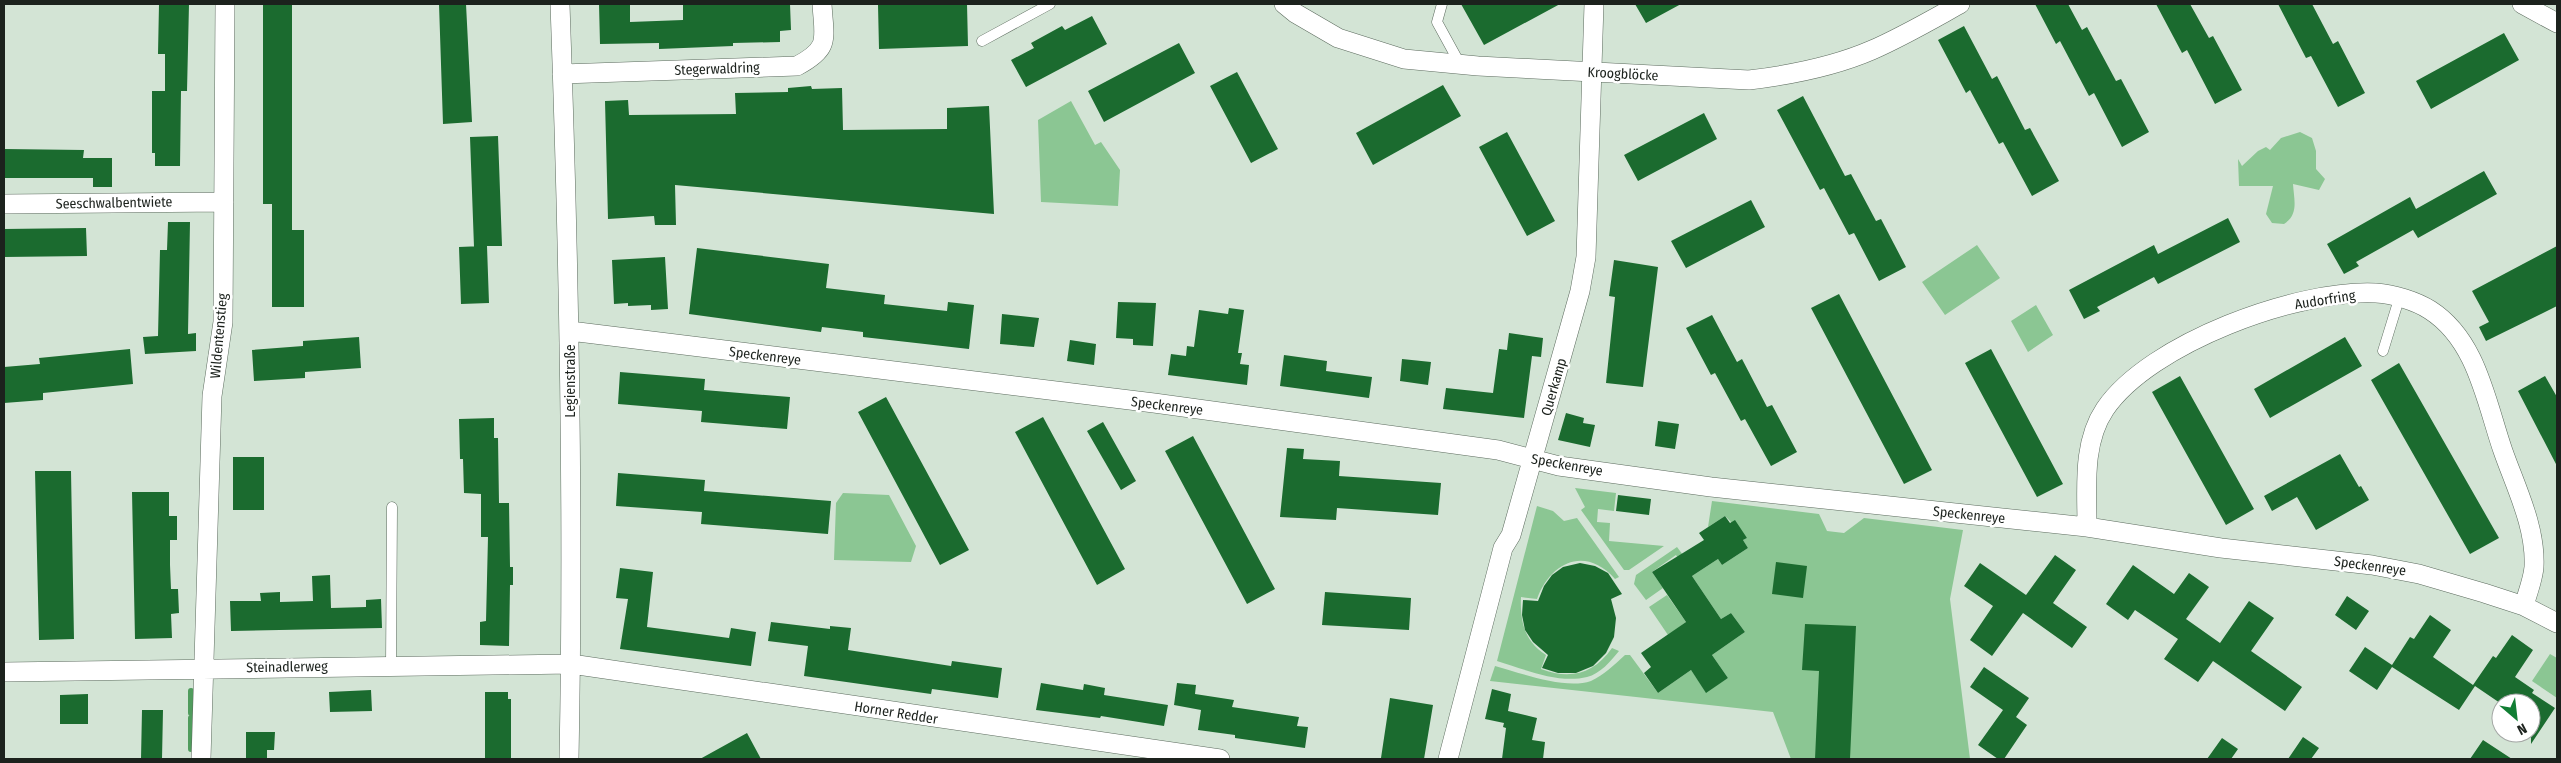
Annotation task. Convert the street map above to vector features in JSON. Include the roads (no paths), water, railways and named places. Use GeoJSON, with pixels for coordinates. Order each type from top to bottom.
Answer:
{"type":"FeatureCollection","features":[{"type":"Feature","properties":{"kind":"street","name":"Wildentenstieg"},"geometry":{"type":"LineString","coordinates":[[201,759],[212,396],[223,322],[225,4]]}},
{"type":"Feature","properties":{"kind":"street","name":"Legienstraße"},"geometry":{"type":"LineString","coordinates":[[560,4],[570,331],[571,664],[569,759]]}},
{"type":"Feature","properties":{"kind":"street","name":"Stegerwaldring"},"geometry":{"type":"LineString","coordinates":[[562,74],[797,66],[816,56],[823,44],[822,4]]}},
{"type":"Feature","properties":{"kind":"street","name":"Kroogblöcke"},"geometry":{"type":"LineString","coordinates":[[1284,4],[1295,13],[1338,38],[1404,60],[1749,80],[1785,75],[1840,62],[1872,50],[1960,4]]}},
{"type":"Feature","properties":{"kind":"street","name":"Querkamp"},"geometry":{"type":"LineString","coordinates":[[1448,759],[1503,548],[1511,535],[1580,291],[1586,257],[1594,4]]}},
{"type":"Feature","properties":{"kind":"street"},"geometry":{"type":"LineString","coordinates":[[2522,4],[2557,23]]}},
{"type":"Feature","properties":{"kind":"street","name":"Seeschwalbentwiete"},"geometry":{"type":"LineString","coordinates":[[4,204],[224,202]]}},
{"type":"Feature","properties":{"kind":"street","name":"Audorfring"},"geometry":{"type":"LineString","coordinates":[[2086,527],[2089,450],[2096,425],[2105,408],[2134,378],[2200,337],[2275,309],[2346,294],[2378,293],[2399,298],[2431,311],[2461,338],[2480,376],[2494,424],[2528,520],[2534,544],[2534,569],[2524,606]]}},
{"type":"Feature","properties":{"kind":"street","name":"Speckenreye"},"geometry":{"type":"LineString","coordinates":[[570,331],[1164,405],[1498,450],[1559,466],[1711,487],[2086,527],[2221,548],[2372,565],[2418,574],[2524,606],[2557,623]]}},
{"type":"Feature","properties":{"kind":"street","name":"Steinadlerweg"},"geometry":{"type":"LineString","coordinates":[[4,672],[571,664]]}},
{"type":"Feature","properties":{"kind":"street","name":"Horner Redder"},"geometry":{"type":"LineString","coordinates":[[571,664],[1220,759]]}},
{"type":"Feature","properties":{"kind":"lane"},"geometry":{"type":"LineString","coordinates":[[982,41],[1050,4]]}},
{"type":"Feature","properties":{"kind":"lane"},"geometry":{"type":"LineString","coordinates":[[1442,4],[1438,22],[1460,64]]}},
{"type":"Feature","properties":{"kind":"lane"},"geometry":{"type":"LineString","coordinates":[[2383,351],[2399,298]]}},
{"type":"Feature","properties":{"kind":"lane"},"geometry":{"type":"LineString","coordinates":[[391,666],[392,507]]}},
{"type":"Feature","properties":{"kind":"waterway"},"geometry":{"type":"LineString","coordinates":[[191,691],[191,713]]}},
{"type":"Feature","properties":{"kind":"waterway"},"geometry":{"type":"LineString","coordinates":[[191,718],[191,749]]}}]}
